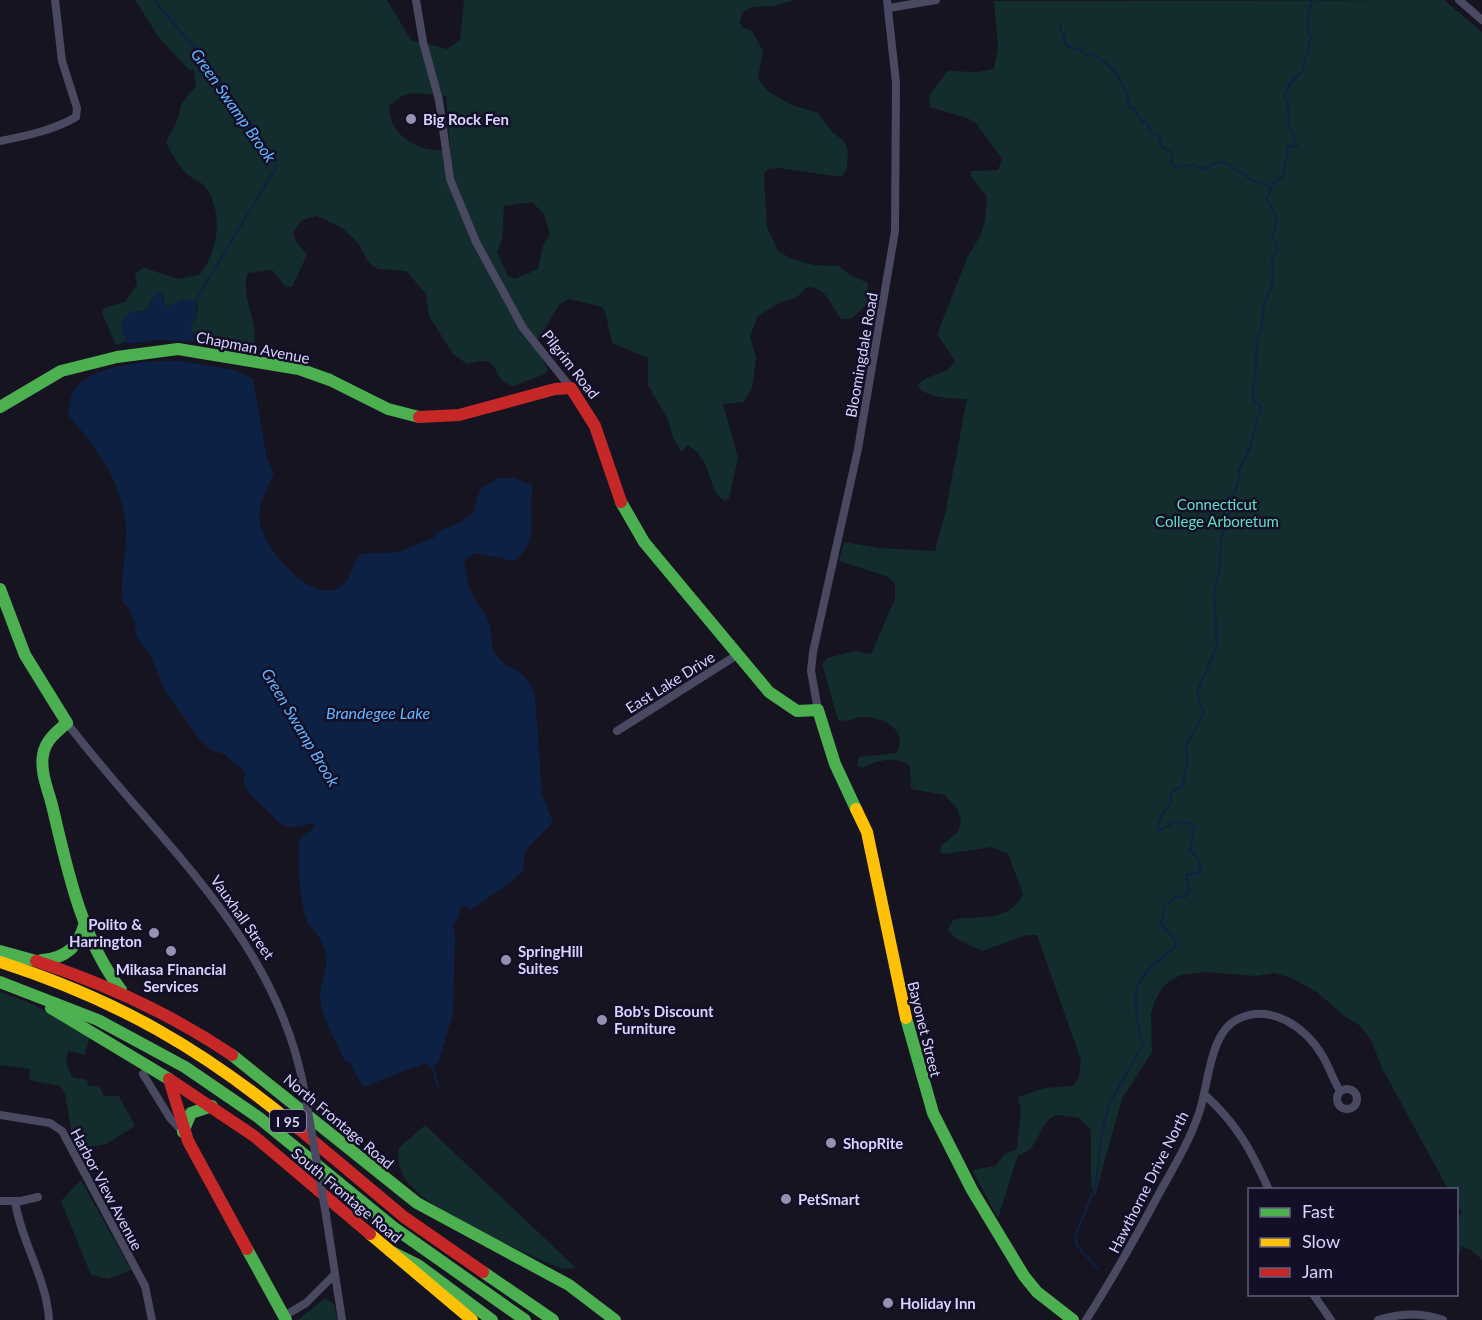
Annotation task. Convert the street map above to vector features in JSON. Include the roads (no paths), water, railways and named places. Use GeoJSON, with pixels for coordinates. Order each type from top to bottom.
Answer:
{"type":"FeatureCollection","features":[{"type":"Feature","properties":{"kind":"main road","name":"Chapman Avenue"},"geometry":{"type":"LineString","coordinates":[[0,407],[61,370],[117,357],[178,349],[299,369],[330,380],[387,409],[423,418],[459,415],[555,389],[571,388]]}},
{"type":"Feature","properties":{"kind":"main road","name":"Pilgrim Road"},"geometry":{"type":"LineString","coordinates":[[571,388],[584,401],[592,417],[628,519],[737,656],[769,692],[790,710],[799,713],[818,711]]}},
{"type":"Feature","properties":{"kind":"main road","name":"Vauxhall Street"},"geometry":{"type":"LineString","coordinates":[[0,589],[25,655],[66,723]]}},
{"type":"Feature","properties":{"kind":"main road","name":"Bayonet Street"},"geometry":{"type":"LineString","coordinates":[[818,711],[835,764],[871,848],[910,1040],[933,1113],[972,1190],[1023,1276],[1047,1301],[1073,1320]]}},
{"type":"Feature","properties":{"kind":"main road"},"geometry":{"type":"LineString","coordinates":[[66,723],[48,740],[42,760],[85,922],[108,975],[123,993]]}},
{"type":"Feature","properties":{"kind":"main road"},"geometry":{"type":"LineString","coordinates":[[36,961],[61,957],[70,952],[80,940],[85,922]]}},
{"type":"Feature","properties":{"kind":"main road","name":"North Frontage Road"},"geometry":{"type":"LineString","coordinates":[[0,951],[36,961],[123,993],[172,1018],[250,1068],[417,1203],[482,1240],[576,1287],[615,1320]]}},
{"type":"Feature","properties":{"kind":"main road","name":"I 95"},"geometry":{"type":"LineString","coordinates":[[0,962],[100,999],[153,1025],[197,1052],[262,1099],[404,1217],[553,1320]]}},
{"type":"Feature","properties":{"kind":"main road","name":"I 95"},"geometry":{"type":"LineString","coordinates":[[0,982],[105,1023],[200,1076],[258,1117],[393,1227],[525,1320]]}},
{"type":"Feature","properties":{"kind":"main road","name":"South Frontage Road"},"geometry":{"type":"LineString","coordinates":[[17,988],[169,1079],[254,1136],[472,1320]]}},
{"type":"Feature","properties":{"kind":"main road"},"geometry":{"type":"LineString","coordinates":[[169,1079],[175,1092],[183,1132],[285,1318]]}},
{"type":"Feature","properties":{"kind":"main road"},"geometry":{"type":"LineString","coordinates":[[183,1132],[191,1113],[201,1107],[212,1106]]}},
{"type":"Feature","properties":{"kind":"main road"},"geometry":{"type":"LineString","coordinates":[[390,1251],[418,1265],[492,1320]]}},
{"type":"Feature","properties":{"kind":"street"},"geometry":{"type":"LineString","coordinates":[[0,141],[65,124],[76,117],[77,108],[62,61],[55,0]]}},
{"type":"Feature","properties":{"kind":"street","name":"Pilgrim Road"},"geometry":{"type":"LineString","coordinates":[[416,0],[423,42],[439,99],[450,179],[476,242],[523,328],[571,388]]}},
{"type":"Feature","properties":{"kind":"street"},"geometry":{"type":"LineString","coordinates":[[888,4],[936,0]]}},
{"type":"Feature","properties":{"kind":"street"},"geometry":{"type":"LineString","coordinates":[[1459,0],[1482,20]]}},
{"type":"Feature","properties":{"kind":"street","name":"Bloomingdale Road"},"geometry":{"type":"LineString","coordinates":[[818,711],[812,679],[813,652],[858,449],[895,231],[896,83],[888,4]]}},
{"type":"Feature","properties":{"kind":"street","name":"East Lake Drive"},"geometry":{"type":"LineString","coordinates":[[617,731],[737,656]]}},
{"type":"Feature","properties":{"kind":"street","name":"Vauxhall Street"},"geometry":{"type":"LineString","coordinates":[[66,723],[217,902],[245,940],[269,982],[283,1014],[305,1094],[342,1320]]}},
{"type":"Feature","properties":{"kind":"street","name":"Hawthorne Drive North"},"geometry":{"type":"LineString","coordinates":[[1086,1320],[1114,1277],[1194,1126],[1205,1095],[1214,1049],[1221,1034],[1238,1019],[1262,1014],[1285,1020],[1305,1034],[1322,1054],[1340,1092]]}},
{"type":"Feature","properties":{"kind":"street"},"geometry":{"type":"LineString","coordinates":[[142,1074],[170,1118],[183,1132]]}},
{"type":"Feature","properties":{"kind":"street"},"geometry":{"type":"LineString","coordinates":[[1205,1095],[1229,1117],[1247,1143],[1268,1188]]}},
{"type":"Feature","properties":{"kind":"street","name":"Harbor View Avenue"},"geometry":{"type":"LineString","coordinates":[[0,1115],[50,1123],[62,1131],[145,1286],[152,1320]]}},
{"type":"Feature","properties":{"kind":"street"},"geometry":{"type":"LineString","coordinates":[[0,1202],[38,1197]]}},
{"type":"Feature","properties":{"kind":"street"},"geometry":{"type":"LineString","coordinates":[[15,1201],[18,1219],[46,1298],[49,1320]]}},
{"type":"Feature","properties":{"kind":"street"},"geometry":{"type":"LineString","coordinates":[[285,1318],[306,1303],[335,1274]]}},
{"type":"Feature","properties":{"kind":"street"},"geometry":{"type":"LineString","coordinates":[[1314,1296],[1331,1320]]}},
{"type":"Feature","properties":{"kind":"street"},"geometry":{"type":"LineString","coordinates":[[1378,1320],[1394,1315],[1415,1313],[1443,1320]]}},
{"type":"Feature","properties":{"kind":"water"},"geometry":{"type":"Polygon","coordinates":[[[160,292],[166,307],[186,299],[196,302],[196,318],[189,328],[195,334],[203,335],[205,342],[156,340],[127,344],[121,326],[123,319],[130,312],[146,311],[155,293],[160,292]]]}},
{"type":"Feature","properties":{"kind":"water","name":"Brandegee Lake"},"geometry":{"type":"Polygon","coordinates":[[[182,361],[234,370],[253,379],[267,459],[274,474],[261,504],[259,516],[263,534],[280,560],[292,572],[304,582],[318,589],[330,591],[342,586],[360,554],[399,552],[433,538],[440,530],[459,523],[473,513],[480,489],[499,478],[514,478],[533,485],[530,536],[523,553],[514,561],[475,553],[464,561],[471,592],[489,622],[495,654],[526,679],[535,696],[542,795],[553,822],[528,847],[524,855],[523,871],[517,877],[470,910],[463,905],[460,908],[459,917],[453,925],[455,935],[453,1014],[438,1063],[429,1068],[426,1063],[363,1087],[350,1063],[345,1061],[323,1012],[320,996],[326,956],[321,941],[306,918],[301,895],[299,844],[301,838],[315,827],[312,823],[293,828],[281,824],[248,792],[243,779],[246,773],[225,754],[212,751],[200,740],[166,692],[150,655],[136,636],[135,622],[129,608],[123,603],[126,529],[124,513],[115,483],[107,468],[99,454],[69,416],[70,399],[78,386],[89,377],[103,371],[137,363],[182,361]]]}},
{"type":"Feature","properties":{"kind":"waterway","name":"Green Swamp Brook"},"geometry":{"type":"LineString","coordinates":[[154,0],[211,67],[278,164],[194,303]]}},
{"type":"Feature","properties":{"kind":"waterway"},"geometry":{"type":"LineString","coordinates":[[1098,1268],[1077,1246],[1075,1236],[1096,1185],[1101,1137],[1109,1104],[1143,1044],[1136,1008],[1137,988],[1148,970],[1175,947],[1175,939],[1161,924],[1165,905],[1177,896],[1185,897],[1190,892],[1186,875],[1201,872],[1199,860],[1190,850],[1195,828],[1190,823],[1174,822],[1158,832],[1158,828],[1171,802],[1170,793],[1182,786],[1187,766],[1186,746],[1204,713],[1198,698],[1198,690],[1217,645],[1214,590],[1220,568],[1221,540],[1232,508],[1232,503],[1228,499],[1235,492],[1239,479],[1238,472],[1250,447],[1261,406],[1255,402],[1253,394],[1258,337],[1261,332],[1264,303],[1271,289],[1274,269],[1272,260],[1277,249],[1273,236],[1277,218],[1267,199],[1273,183],[1283,176],[1288,147],[1297,146],[1288,123],[1290,113],[1285,96],[1288,86],[1302,71],[1305,62],[1311,38],[1307,26],[1308,14],[1313,0]]}},
{"type":"Feature","properties":{"kind":"waterway"},"geometry":{"type":"LineString","coordinates":[[1061,25],[1060,31],[1066,46],[1081,50],[1087,56],[1091,53],[1106,63],[1118,76],[1126,91],[1129,108],[1134,109],[1142,122],[1147,123],[1151,132],[1159,137],[1161,146],[1172,153],[1171,164],[1175,167],[1192,165],[1206,169],[1214,163],[1224,162],[1252,180],[1268,185],[1269,189]]}},
{"type":"Feature","properties":{"kind":"waterway","name":"Green Swamp Brook"},"geometry":{"type":"LineString","coordinates":[[432,1064],[438,1086]]}},
{"type":"Feature","properties":{"kind":"place","name":"Big Rock Fen"},"geometry":{"type":"Point","coordinates":[411,119]}},
{"type":"Feature","properties":{"kind":"place","name":"Polito & Harrington"},"geometry":{"type":"Point","coordinates":[154,933]}},
{"type":"Feature","properties":{"kind":"place","name":"Mikasa Financial Services"},"geometry":{"type":"Point","coordinates":[171,951]}},
{"type":"Feature","properties":{"kind":"place","name":"SpringHill Suites"},"geometry":{"type":"Point","coordinates":[506,960]}},
{"type":"Feature","properties":{"kind":"place","name":"Bob's Discount Furniture"},"geometry":{"type":"Point","coordinates":[602,1020]}},
{"type":"Feature","properties":{"kind":"place","name":"ShopRite"},"geometry":{"type":"Point","coordinates":[831,1143]}},
{"type":"Feature","properties":{"kind":"place","name":"PetSmart"},"geometry":{"type":"Point","coordinates":[786,1199]}},
{"type":"Feature","properties":{"kind":"place","name":"Holiday Inn"},"geometry":{"type":"Point","coordinates":[888,1303]}},
{"type":"Feature","properties":{"kind":"park label","name":"Connecticut College Arboretum"},"geometry":{"type":"Point","coordinates":[1217,512]}}]}
